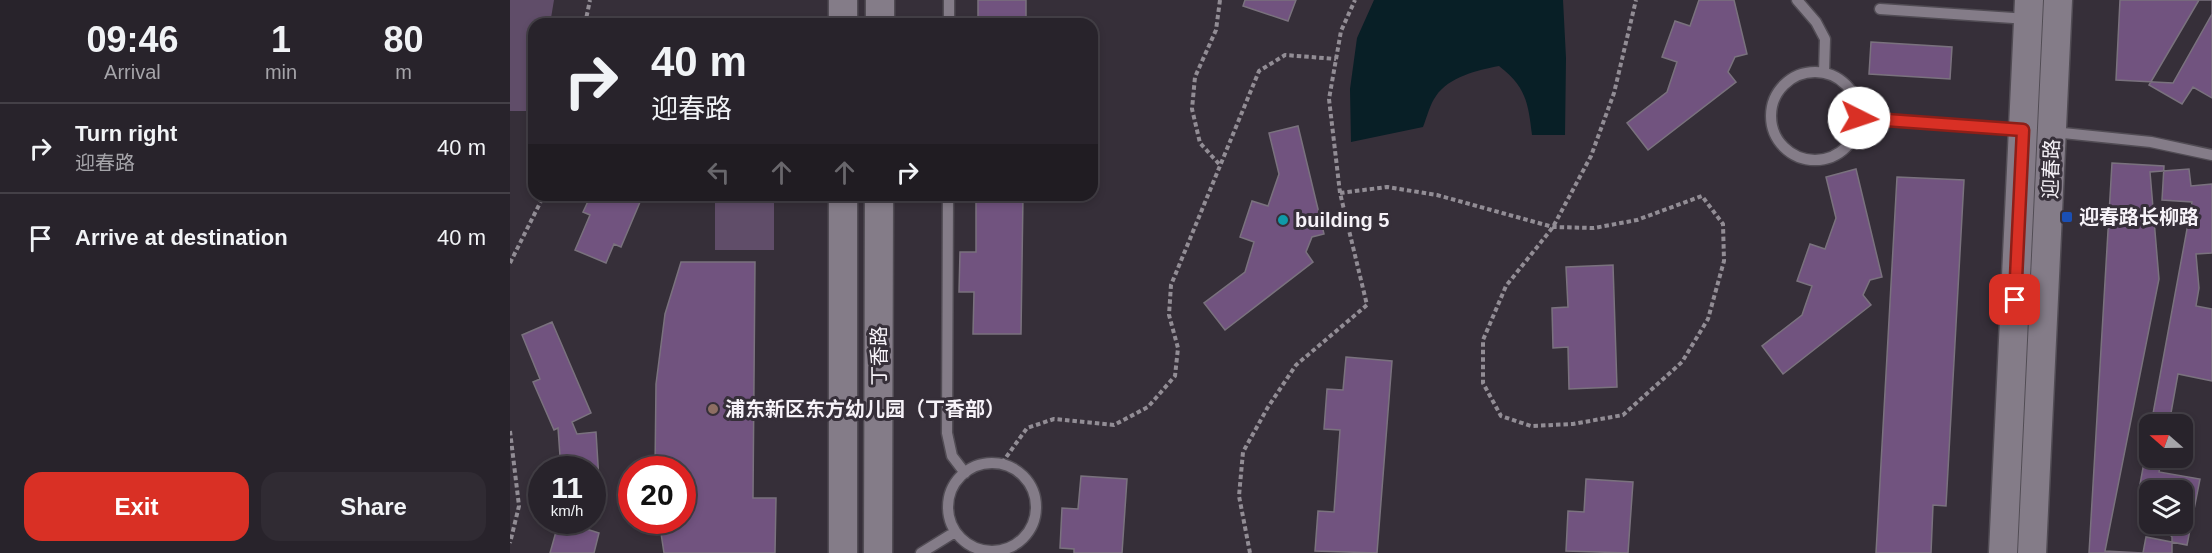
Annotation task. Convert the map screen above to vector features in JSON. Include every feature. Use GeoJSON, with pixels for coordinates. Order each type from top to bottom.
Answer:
{"type":"FeatureCollection","features":[{"type":"Feature","properties":{"kind":"street"},"geometry":{"type":"LineString","coordinates":[[843,0],[843,18]]}},
{"type":"Feature","properties":{"kind":"street"},"geometry":{"type":"LineString","coordinates":[[880,0],[880,18]]}},
{"type":"Feature","properties":{"kind":"street","name":"迎春路"},"geometry":{"type":"LineString","coordinates":[[2032,553],[2058,0]]}},
{"type":"Feature","properties":{"kind":"street","name":"迎春路"},"geometry":{"type":"LineString","coordinates":[[2003,553],[2028,10]]}},
{"type":"Feature","properties":{"kind":"street","name":"丁香路"},"geometry":{"type":"LineString","coordinates":[[843,201],[843,553]]}},
{"type":"Feature","properties":{"kind":"street","name":"丁香路"},"geometry":{"type":"LineString","coordinates":[[878,553],[879,201]]}},
{"type":"Feature","properties":{"kind":"lane"},"geometry":{"type":"LineString","coordinates":[[949,0],[949,18]]}},
{"type":"Feature","properties":{"kind":"lane"},"geometry":{"type":"LineString","coordinates":[[1797,0],[1816,22],[1825,39],[1824,73]]}},
{"type":"Feature","properties":{"kind":"lane"},"geometry":{"type":"LineString","coordinates":[[1880,9],[2028,10]]}},
{"type":"Feature","properties":{"kind":"lane"},"geometry":{"type":"LineString","coordinates":[[1809,72],[1824,73],[1839,79],[1850,89],[1857,103],[1859,118],[1856,132],[1840,153],[1827,159],[1813,161],[1787,152],[1778,141],[1772,128],[1770,115],[1774,100],[1782,87],[1794,77],[1809,72]]}},
{"type":"Feature","properties":{"kind":"lane"},"geometry":{"type":"LineString","coordinates":[[1859,118],[2023,130]]}},
{"type":"Feature","properties":{"kind":"lane"},"geometry":{"type":"LineString","coordinates":[[2053,132],[2151,142],[2212,155]]}},
{"type":"Feature","properties":{"kind":"lane"},"geometry":{"type":"LineString","coordinates":[[948,201],[947,433],[952,456],[964,473]]}},
{"type":"Feature","properties":{"kind":"lane"},"geometry":{"type":"LineString","coordinates":[[986,463],[1002,463],[1016,469],[1027,480],[1034,493],[1036,508],[1034,522],[1027,534],[1016,544],[1004,550],[990,552],[976,549],[964,542],[955,532],[949,519],[948,505],[951,490],[964,473],[972,468],[986,463]]}},
{"type":"Feature","properties":{"kind":"lane"},"geometry":{"type":"LineString","coordinates":[[921,553],[955,532]]}},
{"type":"Feature","properties":{"kind":"path"},"geometry":{"type":"LineString","coordinates":[[586,18],[590,0]]}},
{"type":"Feature","properties":{"kind":"path"},"geometry":{"type":"LineString","coordinates":[[1220,0],[1216,30],[1195,76],[1192,110],[1200,144],[1220,165]]}},
{"type":"Feature","properties":{"kind":"path"},"geometry":{"type":"LineString","coordinates":[[1250,553],[1239,496],[1244,452],[1268,407],[1296,365],[1367,305],[1340,192],[1329,99],[1341,31],[1355,0]]}},
{"type":"Feature","properties":{"kind":"path"},"geometry":{"type":"LineString","coordinates":[[1340,192],[1387,187],[1437,195],[1553,227],[1594,228],[1637,220],[1702,195],[1723,225],[1724,261],[1708,318],[1682,363],[1623,415],[1573,424],[1531,426],[1501,416],[1483,383],[1483,340],[1506,286],[1553,227],[1591,156],[1614,93],[1636,0]]}},
{"type":"Feature","properties":{"kind":"path"},"geometry":{"type":"LineString","coordinates":[[1002,463],[1027,428],[1054,419],[1114,425],[1149,407],[1175,376],[1178,348],[1169,315],[1171,285],[1259,71],[1285,55],[1336,59]]}},
{"type":"Feature","properties":{"kind":"path"},"geometry":{"type":"LineString","coordinates":[[510,262],[541,201]]}},
{"type":"Feature","properties":{"kind":"path"},"geometry":{"type":"LineString","coordinates":[[510,430],[519,506],[510,543]]}},
{"type":"Feature","properties":{"kind":"shaded area"},"geometry":{"type":"Polygon","coordinates":[[[510,0],[554,0],[551,18],[528,18],[528,111],[510,111],[510,0]]]}},
{"type":"Feature","properties":{"kind":"shaded area"},"geometry":{"type":"Polygon","coordinates":[[[715,201],[774,201],[774,250],[715,250],[715,201]]]}},
{"type":"Feature","properties":{"kind":"water"},"geometry":{"type":"Polygon","coordinates":[[[1374,0],[1563,0],[1566,58],[1565,135],[1532,135],[1524,96],[1515,81],[1499,66],[1473,72],[1448,84],[1434,99],[1423,127],[1351,142],[1350,89],[1357,38],[1374,0]]]}},
{"type":"Feature","properties":{"kind":"building"},"geometry":{"type":"Polygon","coordinates":[[[978,0],[1026,0],[1026,18],[978,18],[978,0]]]}},
{"type":"Feature","properties":{"kind":"building"},"geometry":{"type":"Polygon","coordinates":[[[1245,0],[1296,0],[1288,21],[1243,6],[1245,0]]]}},
{"type":"Feature","properties":{"kind":"building"},"geometry":{"type":"Polygon","coordinates":[[[1699,0],[1734,0],[1747,54],[1735,57],[1728,72],[1736,82],[1648,150],[1627,123],[1667,92],[1677,62],[1662,57],[1675,21],[1690,26],[1699,0]]]}},
{"type":"Feature","properties":{"kind":"building"},"geometry":{"type":"Polygon","coordinates":[[[2120,0],[2212,0],[2212,14],[2173,83],[2116,80],[2120,0]]]}},
{"type":"Feature","properties":{"kind":"building"},"geometry":{"type":"Polygon","coordinates":[[[2199,0],[2212,0],[2212,98],[2193,87],[2182,104],[2149,85],[2199,0]]]}},
{"type":"Feature","properties":{"kind":"building"},"geometry":{"type":"Polygon","coordinates":[[[1871,42],[1952,47],[1950,79],[1869,74],[1871,42]]]}},
{"type":"Feature","properties":{"kind":"building","name":"building 5"},"geometry":{"type":"Polygon","coordinates":[[[1298,126],[1324,234],[1312,237],[1306,252],[1313,262],[1225,330],[1204,303],[1245,272],[1254,242],[1240,237],[1252,201],[1268,206],[1279,174],[1269,133],[1298,126]]]}},
{"type":"Feature","properties":{"kind":"building"},"geometry":{"type":"Polygon","coordinates":[[[2112,163],[2164,166],[2162,200],[2192,202],[2153,414],[2139,414],[2139,468],[2143,468],[2138,495],[2139,534],[2169,534],[2172,537],[2172,553],[2089,553],[2112,163]]]}},
{"type":"Feature","properties":{"kind":"building"},"geometry":{"type":"Polygon","coordinates":[[[1856,169],[1882,277],[1870,280],[1863,295],[1871,305],[1783,374],[1762,346],[1802,315],[1812,286],[1797,281],[1810,244],[1825,249],[1836,218],[1826,177],[1856,169]]]}},
{"type":"Feature","properties":{"kind":"building"},"geometry":{"type":"Polygon","coordinates":[[[2189,169],[2191,186],[2212,184],[2212,253],[2196,254],[2199,288],[2196,306],[2212,309],[2212,381],[2178,374],[2171,414],[2139,414],[2139,468],[2160,468],[2159,472],[2200,479],[2193,515],[2193,480],[2139,480],[2139,534],[2189,534],[2187,545],[2146,537],[2143,553],[2105,551],[2159,279],[2150,172],[2189,169]]]}},
{"type":"Feature","properties":{"kind":"building"},"geometry":{"type":"Polygon","coordinates":[[[1897,177],[1964,180],[1946,506],[1933,505],[1931,553],[1876,553],[1897,177]]]}},
{"type":"Feature","properties":{"kind":"building"},"geometry":{"type":"Polygon","coordinates":[[[588,201],[640,201],[621,247],[614,244],[606,263],[575,250],[590,215],[583,212],[588,201]]]}},
{"type":"Feature","properties":{"kind":"building"},"geometry":{"type":"Polygon","coordinates":[[[976,201],[1023,201],[1021,334],[973,334],[974,292],[959,292],[960,252],[976,252],[976,201]]]}},
{"type":"Feature","properties":{"kind":"building"},"geometry":{"type":"Polygon","coordinates":[[[681,262],[755,262],[753,498],[776,498],[775,553],[664,553],[661,534],[696,534],[696,456],[655,456],[656,384],[665,314],[681,262]]]}},
{"type":"Feature","properties":{"kind":"building"},"geometry":{"type":"Polygon","coordinates":[[[1613,265],[1617,387],[1569,389],[1568,347],[1553,348],[1552,308],[1568,307],[1566,267],[1613,265]]]}},
{"type":"Feature","properties":{"kind":"building"},"geometry":{"type":"Polygon","coordinates":[[[552,322],[591,413],[572,422],[577,434],[596,432],[597,456],[560,456],[558,428],[554,430],[533,382],[540,379],[522,335],[552,322]]]}},
{"type":"Feature","properties":{"kind":"building"},"geometry":{"type":"Polygon","coordinates":[[[1346,357],[1392,361],[1377,553],[1315,551],[1318,511],[1334,512],[1340,430],[1324,429],[1327,389],[1343,390],[1346,357]]]}},
{"type":"Feature","properties":{"kind":"building"},"geometry":{"type":"Polygon","coordinates":[[[1081,476],[1127,479],[1122,553],[1074,553],[1074,549],[1060,548],[1062,508],[1078,509],[1081,476]]]}},
{"type":"Feature","properties":{"kind":"building"},"geometry":{"type":"Polygon","coordinates":[[[1586,479],[1633,482],[1628,553],[1566,551],[1568,511],[1584,512],[1586,479]]]}},
{"type":"Feature","properties":{"kind":"building"},"geometry":{"type":"Polygon","coordinates":[[[555,534],[599,534],[594,553],[550,553],[555,534]]]}},
{"type":"Feature","properties":{"kind":"place","name":"迎春路长柳路"},"geometry":{"type":"Point","coordinates":[2067,217]}},
{"type":"Feature","properties":{"kind":"place","name":"building 5"},"geometry":{"type":"Point","coordinates":[1283,220]}},
{"type":"Feature","properties":{"kind":"place","name":"浦东新区东方幼儿园（丁香部）"},"geometry":{"type":"Point","coordinates":[713,409]}},
{"type":"Feature","properties":{"kind":"route"},"geometry":{"type":"LineString","coordinates":[[1859,118],[2023,130],[2015,300]]}}]}
